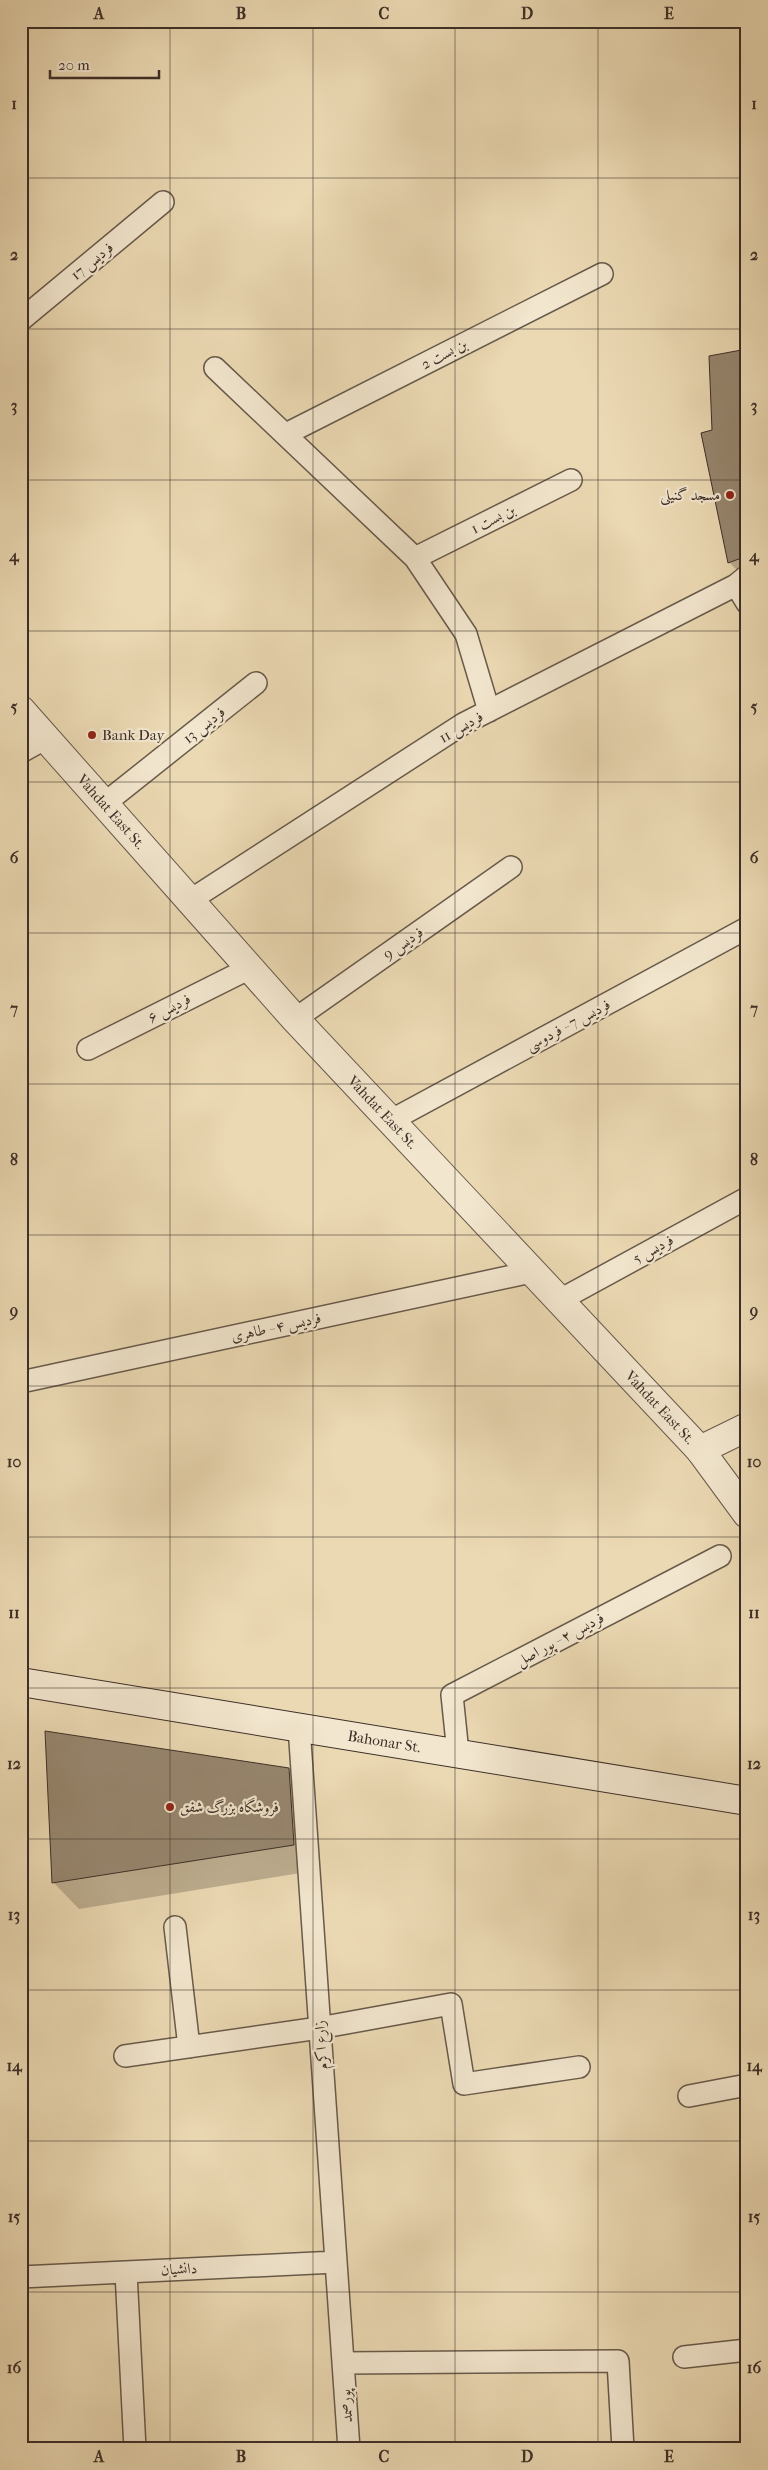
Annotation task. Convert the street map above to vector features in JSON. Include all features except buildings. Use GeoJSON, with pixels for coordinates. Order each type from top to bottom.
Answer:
{"type":"FeatureCollection","features":[{"type":"Feature","properties":{"kind":"street","name":"Vahdat East St."},"geometry":{"type":"LineString","coordinates":[[21,710],[295,1020],[700,1450],[747,1514]]}},
{"type":"Feature","properties":{"kind":"street"},"geometry":{"type":"LineString","coordinates":[[700,1450],[747,1428]]}},
{"type":"Feature","properties":{"kind":"street","name":"Bahonar St."},"geometry":{"type":"LineString","coordinates":[[21,1682],[747,1801]]}},
{"type":"Feature","properties":{"kind":"lane","name":"فردیس 17"},"geometry":{"type":"LineString","coordinates":[[21,320],[163,202]]}},
{"type":"Feature","properties":{"kind":"lane","name":"بن بست 2"},"geometry":{"type":"LineString","coordinates":[[286,434],[602,274]]}},
{"type":"Feature","properties":{"kind":"lane"},"geometry":{"type":"LineString","coordinates":[[215,368],[415,558],[466,634],[489,711]]}},
{"type":"Feature","properties":{"kind":"lane","name":"بن بست 1"},"geometry":{"type":"LineString","coordinates":[[415,558],[570,480]]}},
{"type":"Feature","properties":{"kind":"lane","name":"فردیس 11"},"geometry":{"type":"LineString","coordinates":[[189,901],[463,724],[743,588]]}},
{"type":"Feature","properties":{"kind":"lane","name":"فردیس 13"},"geometry":{"type":"LineString","coordinates":[[104,804],[256,683]]}},
{"type":"Feature","properties":{"kind":"lane"},"geometry":{"type":"LineString","coordinates":[[21,752],[46,738]]}},
{"type":"Feature","properties":{"kind":"lane","name":"فردیس 9"},"geometry":{"type":"LineString","coordinates":[[295,1020],[511,867]]}},
{"type":"Feature","properties":{"kind":"lane","name":"فردیس 7 - فردوسی"},"geometry":{"type":"LineString","coordinates":[[390,1122],[747,928]]}},
{"type":"Feature","properties":{"kind":"lane","name":"فردیس ۶"},"geometry":{"type":"LineString","coordinates":[[88,1049],[250,968]]}},
{"type":"Feature","properties":{"kind":"lane","name":"فردیس 5"},"geometry":{"type":"LineString","coordinates":[[560,1300],[747,1198]]}},
{"type":"Feature","properties":{"kind":"lane","name":"فردیس ۴ - طاهری"},"geometry":{"type":"LineString","coordinates":[[21,1382],[531,1272]]}},
{"type":"Feature","properties":{"kind":"lane","name":"فردیس ۲ - پور اصل"},"geometry":{"type":"LineString","coordinates":[[458,1753],[452,1695],[720,1556]]}},
{"type":"Feature","properties":{"kind":"lane","name":"زارع اکرم"},"geometry":{"type":"LineString","coordinates":[[299,1727],[343,2363]]}},
{"type":"Feature","properties":{"kind":"lane"},"geometry":{"type":"LineString","coordinates":[[175,1927],[189,2047]]}},
{"type":"Feature","properties":{"kind":"lane"},"geometry":{"type":"LineString","coordinates":[[125,2056],[320,2028],[451,2004],[464,2084],[578,2067]]}},
{"type":"Feature","properties":{"kind":"lane"},"geometry":{"type":"LineString","coordinates":[[688,2096],[747,2085]]}},
{"type":"Feature","properties":{"kind":"lane","name":"دانشیان"},"geometry":{"type":"LineString","coordinates":[[21,2277],[336,2262]]}},
{"type":"Feature","properties":{"kind":"lane"},"geometry":{"type":"LineString","coordinates":[[126,2272],[135,2449]]}},
{"type":"Feature","properties":{"kind":"lane"},"geometry":{"type":"LineString","coordinates":[[684,2356],[747,2350]]}},
{"type":"Feature","properties":{"kind":"lane"},"geometry":{"type":"LineString","coordinates":[[343,2363],[618,2361],[623,2449]]}},
{"type":"Feature","properties":{"kind":"lane","name":"پورصمد"},"geometry":{"type":"LineString","coordinates":[[343,2363],[349,2449]]}},
{"type":"Feature","properties":{"kind":"place","name":"مسجد گنیلی"},"geometry":{"type":"Point","coordinates":[730,495]}},
{"type":"Feature","properties":{"kind":"place","name":"Bank Day"},"geometry":{"type":"Point","coordinates":[92,735]}},
{"type":"Feature","properties":{"kind":"place","name":"فروشگاه بزرگ شفق"},"geometry":{"type":"Point","coordinates":[170,1807]}}]}
